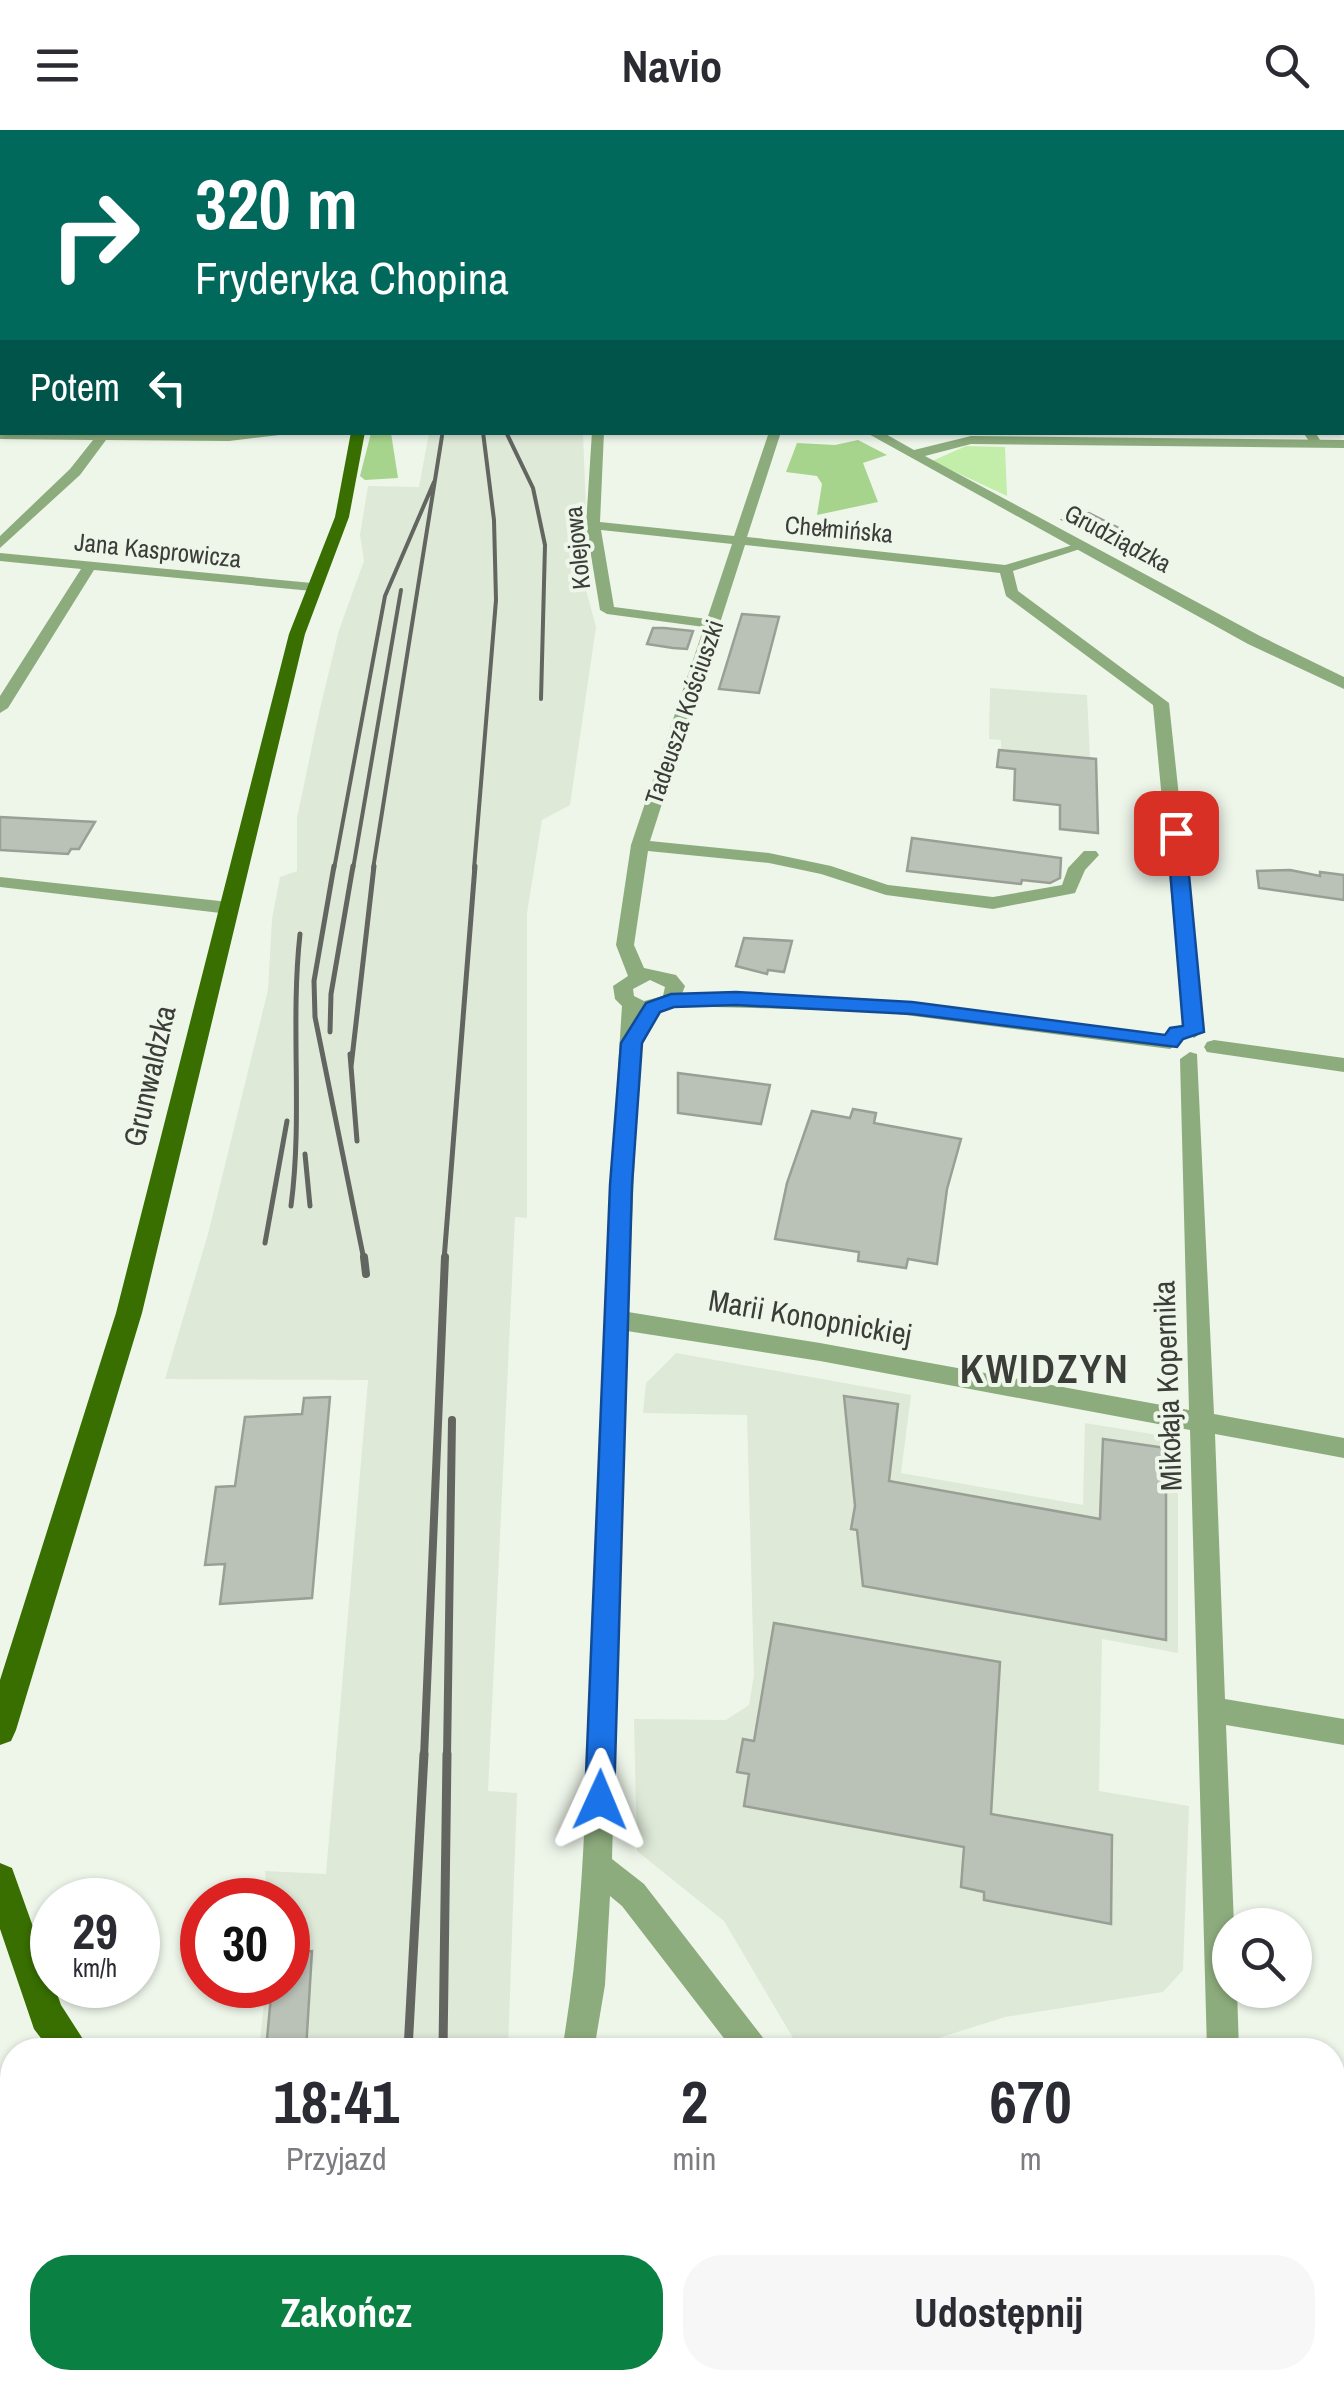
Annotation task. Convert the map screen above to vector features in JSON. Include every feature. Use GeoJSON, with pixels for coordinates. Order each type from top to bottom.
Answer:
{"type":"FeatureCollection","features":[{"type":"Feature","properties":{"kind":"main road","name":"Grunwaldzka"},"geometry":{"type":"LineString","coordinates":[[0,1730],[130,1313],[228,908],[312,588],[342,517],[359,435]]}},
{"type":"Feature","properties":{"kind":"main road"},"geometry":{"type":"LineString","coordinates":[[0,1880],[47,2016],[63,2038]]}},
{"type":"Feature","properties":{"kind":"street"},"geometry":{"type":"LineString","coordinates":[[0,544],[74,472],[103,435]]}},
{"type":"Feature","properties":{"kind":"street"},"geometry":{"type":"LineString","coordinates":[[151,435],[238,435]]}},
{"type":"Feature","properties":{"kind":"street","name":"Kolejowa"},"geometry":{"type":"LineString","coordinates":[[598,435],[593,525],[607,610],[714,624]]}},
{"type":"Feature","properties":{"kind":"street","name":"Tadeusza Kościuszki"},"geometry":{"type":"LineString","coordinates":[[637,975],[625,944],[640,845],[775,435]]}},
{"type":"Feature","properties":{"kind":"street","name":"Tadeusza Kościuszki"},"geometry":{"type":"LineString","coordinates":[[772,452],[784,435]]}},
{"type":"Feature","properties":{"kind":"street","name":"Grudziądzka"},"geometry":{"type":"LineString","coordinates":[[875,435],[1344,684]]}},
{"type":"Feature","properties":{"kind":"street"},"geometry":{"type":"LineString","coordinates":[[911,455],[961,441],[1118,437],[1313,438],[1344,444]]}},
{"type":"Feature","properties":{"kind":"street","name":"Chełmińska"},"geometry":{"type":"LineString","coordinates":[[593,525],[1006,569],[1078,545]]}},
{"type":"Feature","properties":{"kind":"street","name":"Jana Kasprowicza"},"geometry":{"type":"LineString","coordinates":[[0,557],[312,588]]}},
{"type":"Feature","properties":{"kind":"street"},"geometry":{"type":"LineString","coordinates":[[0,708],[90,566]]}},
{"type":"Feature","properties":{"kind":"street"},"geometry":{"type":"LineString","coordinates":[[1006,569],[1011,593],[1161,703],[1194,1032]]}},
{"type":"Feature","properties":{"kind":"street"},"geometry":{"type":"LineString","coordinates":[[0,681],[18,681]]}},
{"type":"Feature","properties":{"kind":"street"},"geometry":{"type":"LineString","coordinates":[[640,845],[768,858],[825,870],[886,890],[993,903],[1069,889],[1077,868],[1090,855]]}},
{"type":"Feature","properties":{"kind":"street"},"geometry":{"type":"LineString","coordinates":[[0,882],[228,908]]}},
{"type":"Feature","properties":{"kind":"street"},"geometry":{"type":"LineString","coordinates":[[580,2038],[589,1985],[598,1866],[622,1169],[632,1043],[658,1000],[660,975],[637,975],[623,986],[622,993],[658,1000],[736,998],[912,1008],[1170,1042]]}},
{"type":"Feature","properties":{"kind":"street"},"geometry":{"type":"LineString","coordinates":[[1170,1042],[1177,1033],[1194,1032],[1208,1038],[1214,1047],[1344,1065]]}},
{"type":"Feature","properties":{"kind":"street"},"geometry":{"type":"LineString","coordinates":[[1170,1042],[1176,1052],[1190,1059],[1207,1058],[1214,1047]]}},
{"type":"Feature","properties":{"kind":"street","name":"Mikołaja Kopernika"},"geometry":{"type":"LineString","coordinates":[[1190,1059],[1223,2038]]}},
{"type":"Feature","properties":{"kind":"street","name":"Marii Konopnickiej"},"geometry":{"type":"LineString","coordinates":[[618,1320],[820,1352],[1344,1448]]}},
{"type":"Feature","properties":{"kind":"street"},"geometry":{"type":"LineString","coordinates":[[1213,1710],[1344,1732]]}},
{"type":"Feature","properties":{"kind":"street"},"geometry":{"type":"LineString","coordinates":[[598,1866],[633,1895],[744,2038]]}},
{"type":"Feature","properties":{"kind":"street"},"geometry":{"type":"LineString","coordinates":[[589,1985],[594,2038]]}},
{"type":"Feature","properties":{"kind":"shaded area"},"geometry":{"type":"Polygon","coordinates":[[[429,435],[583,435],[588,563],[579,564],[596,627],[570,805],[542,820],[527,913],[527,1218],[515,1217],[488,1791],[517,1793],[508,2038],[260,2038],[264,2008],[310,2008],[310,1878],[266,1878],[265,1871],[326,1874],[368,1380],[165,1379],[208,1234],[268,990],[272,919],[280,877],[297,871],[297,818],[319,713],[339,630],[364,561],[360,535],[368,486],[419,487],[429,435]]]}},
{"type":"Feature","properties":{"kind":"shaded area"},"geometry":{"type":"Polygon","coordinates":[[[990,688],[1087,695],[1090,757],[1001,750],[1001,740],[989,739],[990,688]]]}},
{"type":"Feature","properties":{"kind":"shaded area"},"geometry":{"type":"Polygon","coordinates":[[[676,1353],[911,1395],[901,1473],[1083,1505],[1085,1423],[1170,1437],[1178,1454],[1178,1653],[1102,1639],[1099,1791],[1189,1806],[1183,1970],[1163,1992],[1005,2017],[939,2038],[793,2038],[724,1921],[637,1851],[634,1719],[726,1720],[749,1705],[754,1675],[747,1415],[643,1413],[646,1383],[676,1353]]]}},
{"type":"Feature","properties":{"kind":"green space"},"geometry":{"type":"Polygon","coordinates":[[[370,435],[391,435],[398,478],[365,480],[360,476],[370,435]]]}},
{"type":"Feature","properties":{"kind":"green space"},"geometry":{"type":"Polygon","coordinates":[[[858,440],[887,455],[863,463],[878,502],[817,515],[822,484],[817,476],[786,472],[797,443],[835,445],[858,440]]]}},
{"type":"Feature","properties":{"kind":"green space"},"geometry":{"type":"Polygon","coordinates":[[[966,446],[1005,447],[1007,496],[932,461],[966,446]]]}},
{"type":"Feature","properties":{"kind":"building"},"geometry":{"type":"Polygon","coordinates":[[[1089,513],[1123,530],[1091,535],[1063,520],[1089,513]]]}},
{"type":"Feature","properties":{"kind":"building"},"geometry":{"type":"Polygon","coordinates":[[[742,614],[779,617],[759,693],[719,689],[742,614]]]}},
{"type":"Feature","properties":{"kind":"building"},"geometry":{"type":"Polygon","coordinates":[[[653,628],[693,631],[687,649],[673,648],[647,644],[653,628]]]}},
{"type":"Feature","properties":{"kind":"building"},"geometry":{"type":"Polygon","coordinates":[[[999,750],[1096,759],[1098,833],[1060,829],[1060,805],[1014,800],[1015,769],[997,767],[999,750]]]}},
{"type":"Feature","properties":{"kind":"building"},"geometry":{"type":"Polygon","coordinates":[[[0,817],[95,822],[79,849],[71,849],[68,854],[0,850],[0,817]]]}},
{"type":"Feature","properties":{"kind":"building"},"geometry":{"type":"Polygon","coordinates":[[[912,838],[1061,858],[1060,878],[1050,883],[1022,880],[1021,884],[907,871],[912,838]]]}},
{"type":"Feature","properties":{"kind":"building"},"geometry":{"type":"Polygon","coordinates":[[[1290,870],[1320,876],[1320,872],[1344,875],[1344,900],[1259,888],[1257,871],[1290,870]]]}},
{"type":"Feature","properties":{"kind":"building"},"geometry":{"type":"Polygon","coordinates":[[[744,938],[792,941],[784,972],[768,970],[767,974],[736,966],[744,938]]]}},
{"type":"Feature","properties":{"kind":"building"},"geometry":{"type":"Polygon","coordinates":[[[678,1073],[770,1085],[761,1124],[678,1113],[678,1073]]]}},
{"type":"Feature","properties":{"kind":"building"},"geometry":{"type":"Polygon","coordinates":[[[853,1109],[876,1113],[874,1123],[961,1139],[947,1189],[937,1264],[908,1259],[906,1268],[858,1261],[859,1252],[775,1239],[787,1183],[812,1111],[850,1118],[853,1109]]]}},
{"type":"Feature","properties":{"kind":"building"},"geometry":{"type":"Polygon","coordinates":[[[844,1396],[898,1404],[889,1481],[1100,1519],[1103,1439],[1166,1448],[1166,1640],[863,1586],[857,1530],[851,1529],[855,1506],[844,1396]]]}},
{"type":"Feature","properties":{"kind":"building"},"geometry":{"type":"Polygon","coordinates":[[[330,1397],[312,1598],[220,1604],[225,1564],[205,1565],[216,1487],[235,1486],[245,1417],[302,1414],[304,1398],[330,1397]]]}},
{"type":"Feature","properties":{"kind":"building"},"geometry":{"type":"Polygon","coordinates":[[[774,1623],[1000,1662],[991,1814],[1112,1835],[1111,1924],[984,1900],[984,1892],[961,1887],[964,1847],[744,1806],[749,1774],[737,1772],[743,1739],[754,1741],[774,1623]]]}},
{"type":"Feature","properties":{"kind":"building"},"geometry":{"type":"Polygon","coordinates":[[[270,2008],[309,2008],[307,2038],[267,2038],[270,2008]]]}},
{"type":"Feature","properties":{"kind":"railway"},"geometry":{"type":"LineString","coordinates":[[474,869],[496,600],[494,520],[483,435]]}},
{"type":"Feature","properties":{"kind":"railway"},"geometry":{"type":"LineString","coordinates":[[507,435],[533,488],[545,545],[541,699]]}},
{"type":"Feature","properties":{"kind":"railway"},"geometry":{"type":"LineString","coordinates":[[373,869],[442,436]]}},
{"type":"Feature","properties":{"kind":"railway"},"geometry":{"type":"LineString","coordinates":[[334,869],[385,596],[434,482]]}},
{"type":"Feature","properties":{"kind":"railway"},"geometry":{"type":"LineString","coordinates":[[353,869],[401,590]]}},
{"type":"Feature","properties":{"kind":"railway"},"geometry":{"type":"LineString","coordinates":[[334,866],[314,981],[315,1017],[364,1260]]}},
{"type":"Feature","properties":{"kind":"railway"},"geometry":{"type":"LineString","coordinates":[[330,1032],[331,994],[353,866]]}},
{"type":"Feature","properties":{"kind":"railway"},"geometry":{"type":"LineString","coordinates":[[351,1067],[374,866]]}},
{"type":"Feature","properties":{"kind":"railway"},"geometry":{"type":"LineString","coordinates":[[444,1260],[475,866]]}},
{"type":"Feature","properties":{"kind":"railway"},"geometry":{"type":"LineString","coordinates":[[291,1206],[300,934]]}},
{"type":"Feature","properties":{"kind":"railway"},"geometry":{"type":"LineString","coordinates":[[350,1054],[351,1067]]}},
{"type":"Feature","properties":{"kind":"railway"},"geometry":{"type":"LineString","coordinates":[[351,1067],[357,1141]]}},
{"type":"Feature","properties":{"kind":"railway"},"geometry":{"type":"LineString","coordinates":[[265,1243],[287,1121]]}},
{"type":"Feature","properties":{"kind":"railway"},"geometry":{"type":"LineString","coordinates":[[305,1154],[310,1206]]}},
{"type":"Feature","properties":{"kind":"railway"},"geometry":{"type":"LineString","coordinates":[[364,1257],[366,1274]]}},
{"type":"Feature","properties":{"kind":"railway"},"geometry":{"type":"LineString","coordinates":[[424,1757],[445,1257]]}},
{"type":"Feature","properties":{"kind":"railway"},"geometry":{"type":"LineString","coordinates":[[447,1757],[452,1420]]}},
{"type":"Feature","properties":{"kind":"railway"},"geometry":{"type":"LineString","coordinates":[[409,2038],[424,1754]]}},
{"type":"Feature","properties":{"kind":"railway"},"geometry":{"type":"LineString","coordinates":[[443,2038],[447,1754]]}},
{"type":"Feature","properties":{"kind":"district","name":"KWIDZYN"},"geometry":{"type":"Point","coordinates":[1045,1369]}},
{"type":"Feature","properties":{"kind":"route"},"geometry":{"type":"LineString","coordinates":[[600,1800],[621,1185],[632,1043],[653,1008],[671,1000],[736,998],[912,1008],[1170,1042],[1177,1033],[1194,1032],[1176,833]]}}]}
